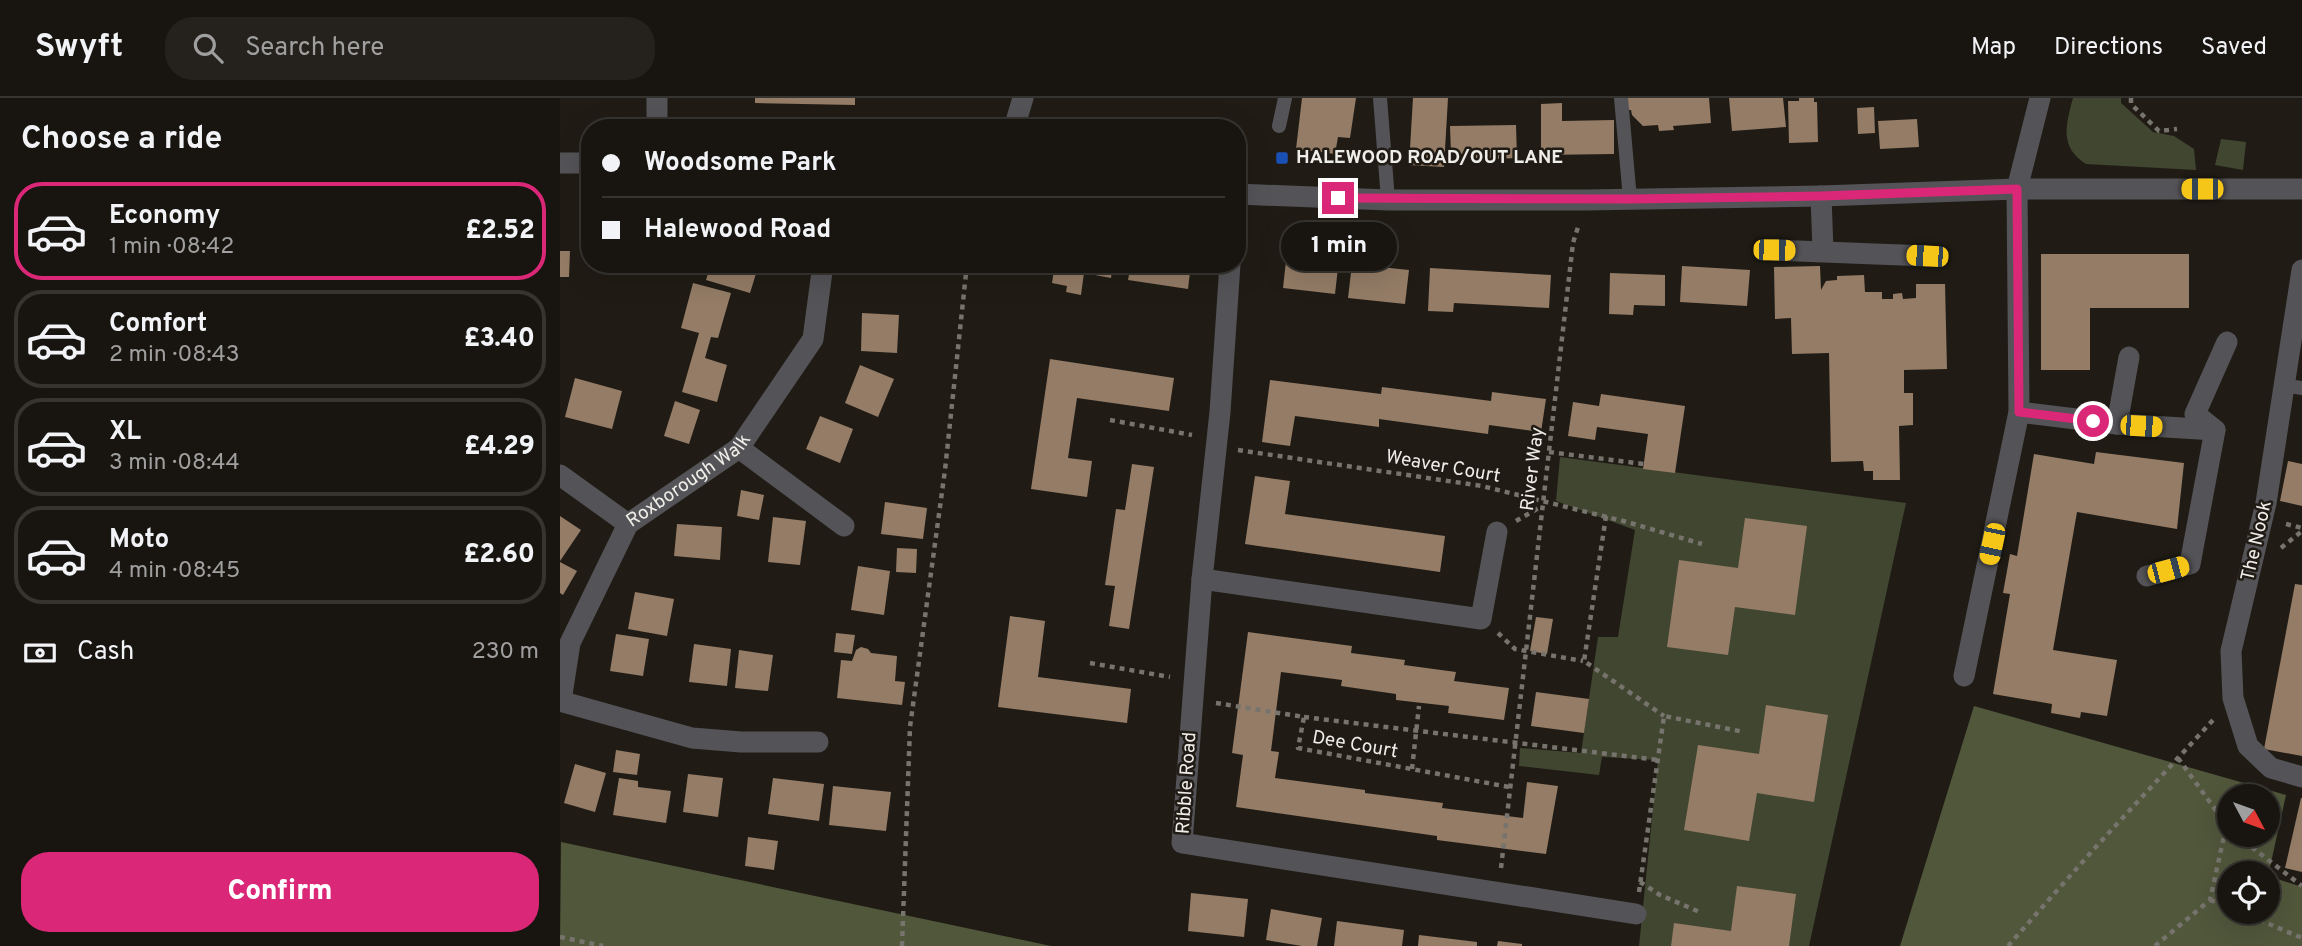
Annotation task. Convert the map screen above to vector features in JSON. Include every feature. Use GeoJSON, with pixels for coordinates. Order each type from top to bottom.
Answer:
{"type":"FeatureCollection","features":[{"type":"Feature","properties":{"kind":"street"},"geometry":{"type":"LineString","coordinates":[[657,98],[657,119]]}},
{"type":"Feature","properties":{"kind":"street"},"geometry":{"type":"LineString","coordinates":[[1017,119],[1023,98]]}},
{"type":"Feature","properties":{"kind":"street"},"geometry":{"type":"LineString","coordinates":[[1964,676],[2019,412],[2017,189],[2040,98]]}},
{"type":"Feature","properties":{"kind":"street"},"geometry":{"type":"LineString","coordinates":[[560,163],[581,163]]}},
{"type":"Feature","properties":{"kind":"street"},"geometry":{"type":"LineString","coordinates":[[1246,194],[1388,200],[1586,200],[2017,189],[2302,189]]}},
{"type":"Feature","properties":{"kind":"street"},"geometry":{"type":"LineString","coordinates":[[1821,196],[1823,251]]}},
{"type":"Feature","properties":{"kind":"street"},"geometry":{"type":"LineString","coordinates":[[1774,250],[1927,256]]}},
{"type":"Feature","properties":{"kind":"street","name":"The Nook"},"geometry":{"type":"LineString","coordinates":[[2302,270],[2293,386],[2231,651],[2233,698],[2248,746],[2271,768],[2302,777]]}},
{"type":"Feature","properties":{"kind":"street","name":"Roxborough Walk"},"geometry":{"type":"LineString","coordinates":[[818,742],[741,742],[692,738],[560,702],[570,643],[628,524],[739,448],[813,339],[822,273]]}},
{"type":"Feature","properties":{"kind":"street","name":"Ribble Road"},"geometry":{"type":"LineString","coordinates":[[1229,273],[1182,843],[1636,914]]}},
{"type":"Feature","properties":{"kind":"street"},"geometry":{"type":"LineString","coordinates":[[2215,430],[2195,414],[2227,342]]}},
{"type":"Feature","properties":{"kind":"street"},"geometry":{"type":"LineString","coordinates":[[2117,425],[2129,357]]}},
{"type":"Feature","properties":{"kind":"street"},"geometry":{"type":"LineString","coordinates":[[2019,412],[2117,425],[2215,430]]}},
{"type":"Feature","properties":{"kind":"street"},"geometry":{"type":"LineString","coordinates":[[2147,576],[2190,564],[2215,430]]}},
{"type":"Feature","properties":{"kind":"street"},"geometry":{"type":"LineString","coordinates":[[739,448],[844,526]]}},
{"type":"Feature","properties":{"kind":"street"},"geometry":{"type":"LineString","coordinates":[[560,475],[628,524]]}},
{"type":"Feature","properties":{"kind":"street"},"geometry":{"type":"LineString","coordinates":[[1202,579],[1481,619],[1497,532]]}},
{"type":"Feature","properties":{"kind":"lane"},"geometry":{"type":"LineString","coordinates":[[1279,126],[1285,98]]}},
{"type":"Feature","properties":{"kind":"lane"},"geometry":{"type":"LineString","coordinates":[[1380,98],[1388,200]]}},
{"type":"Feature","properties":{"kind":"lane"},"geometry":{"type":"LineString","coordinates":[[1621,98],[1630,199]]}},
{"type":"Feature","properties":{"kind":"path"},"geometry":{"type":"LineString","coordinates":[[2131,98],[2131,104],[2159,131],[2177,129]]}},
{"type":"Feature","properties":{"kind":"path","name":"River Way"},"geometry":{"type":"LineString","coordinates":[[1498,893],[1508,787],[1573,243],[1586,200]]}},
{"type":"Feature","properties":{"kind":"path"},"geometry":{"type":"LineString","coordinates":[[902,946],[910,727],[945,470],[966,273]]}},
{"type":"Feature","properties":{"kind":"path","name":"Weaver Court"},"geometry":{"type":"LineString","coordinates":[[1110,420],[1217,443],[1482,486],[1606,516],[1702,544]]}},
{"type":"Feature","properties":{"kind":"path"},"geometry":{"type":"LineString","coordinates":[[1549,452],[1644,464]]}},
{"type":"Feature","properties":{"kind":"path"},"geometry":{"type":"LineString","coordinates":[[1497,532],[1544,503]]}},
{"type":"Feature","properties":{"kind":"path"},"geometry":{"type":"LineString","coordinates":[[1584,661],[1606,516]]}},
{"type":"Feature","properties":{"kind":"path"},"geometry":{"type":"LineString","coordinates":[[1481,619],[1515,649],[1584,661],[1664,716],[1744,732]]}},
{"type":"Feature","properties":{"kind":"path","name":"Dee Court"},"geometry":{"type":"LineString","coordinates":[[1090,663],[1304,717],[1298,748],[1508,787]]}},
{"type":"Feature","properties":{"kind":"path"},"geometry":{"type":"LineString","coordinates":[[2008,946],[2233,698]]}},
{"type":"Feature","properties":{"kind":"path"},"geometry":{"type":"LineString","coordinates":[[1412,769],[1419,706]]}},
{"type":"Feature","properties":{"kind":"path"},"geometry":{"type":"LineString","coordinates":[[1636,914],[1664,716]]}},
{"type":"Feature","properties":{"kind":"path"},"geometry":{"type":"LineString","coordinates":[[1304,717],[1658,760]]}},
{"type":"Feature","properties":{"kind":"path"},"geometry":{"type":"LineString","coordinates":[[2178,758],[2217,815]]}},
{"type":"Feature","properties":{"kind":"path"},"geometry":{"type":"LineString","coordinates":[[2155,946],[2210,900],[2223,847]]}},
{"type":"Feature","properties":{"kind":"path"},"geometry":{"type":"LineString","coordinates":[[2252,847],[2302,886]]}},
{"type":"Feature","properties":{"kind":"path"},"geometry":{"type":"LineString","coordinates":[[1640,882],[1660,895],[1702,914]]}},
{"type":"Feature","properties":{"kind":"path"},"geometry":{"type":"LineString","coordinates":[[2210,900],[2217,902]]}},
{"type":"Feature","properties":{"kind":"path"},"geometry":{"type":"LineString","coordinates":[[2269,924],[2302,938]]}},
{"type":"Feature","properties":{"kind":"path"},"geometry":{"type":"LineString","coordinates":[[560,937],[603,946]]}},
{"type":"Feature","properties":{"kind":"green space"},"geometry":{"type":"Polygon","coordinates":[[[2073,98],[2121,98],[2121,103],[2153,132],[2174,136],[2194,149],[2196,170],[2086,164],[2077,157],[2068,143],[2068,117],[2073,98]]]}},
{"type":"Feature","properties":{"kind":"green space"},"geometry":{"type":"Polygon","coordinates":[[[2221,139],[2246,142],[2243,170],[2215,165],[2221,139]]]}},
{"type":"Feature","properties":{"kind":"green space"},"geometry":{"type":"Polygon","coordinates":[[[1560,457],[1906,503],[1809,946],[1639,946],[1658,760],[1602,757],[1599,775],[1519,766],[1520,748],[1581,753],[1598,637],[1618,637],[1635,530],[1556,501],[1560,457]]]}},
{"type":"Feature","properties":{"kind":"green space"},"geometry":{"type":"Polygon","coordinates":[[[1974,706],[2247,784],[2217,784],[2217,847],[2274,847],[2271,861],[2217,861],[2217,924],[2280,924],[2280,880],[2302,887],[2302,946],[1900,946],[1974,706]]]}},
{"type":"Feature","properties":{"kind":"green space"},"geometry":{"type":"Polygon","coordinates":[[[2280,793],[2286,795],[2280,822],[2280,793]]]}},
{"type":"Feature","properties":{"kind":"green space"},"geometry":{"type":"Polygon","coordinates":[[[561,842],[1051,946],[560,946],[561,842]]]}},
{"type":"Feature","properties":{"kind":"building"},"geometry":{"type":"Polygon","coordinates":[[[755,98],[855,98],[855,105],[755,103],[755,98]]]}},
{"type":"Feature","properties":{"kind":"building"},"geometry":{"type":"Polygon","coordinates":[[[1302,98],[1356,98],[1350,138],[1338,137],[1335,154],[1296,149],[1302,98]]]}},
{"type":"Feature","properties":{"kind":"building"},"geometry":{"type":"Polygon","coordinates":[[[1413,98],[1448,98],[1444,167],[1409,165],[1413,98]]]}},
{"type":"Feature","properties":{"kind":"building"},"geometry":{"type":"Polygon","coordinates":[[[1627,98],[1709,98],[1711,123],[1673,126],[1674,130],[1659,131],[1658,125],[1643,126],[1632,115],[1631,110],[1628,110],[1627,98]]]}},
{"type":"Feature","properties":{"kind":"building"},"geometry":{"type":"Polygon","coordinates":[[[1729,98],[1783,98],[1786,127],[1732,131],[1729,98]]]}},
{"type":"Feature","properties":{"kind":"building"},"geometry":{"type":"Polygon","coordinates":[[[1799,98],[1814,98],[1814,102],[1817,102],[1818,142],[1789,143],[1788,101],[1799,101],[1799,98]]]}},
{"type":"Feature","properties":{"kind":"building"},"geometry":{"type":"Polygon","coordinates":[[[1562,103],[1562,121],[1614,120],[1614,154],[1541,155],[1541,104],[1562,103]]]}},
{"type":"Feature","properties":{"kind":"building"},"geometry":{"type":"Polygon","coordinates":[[[1874,107],[1875,133],[1858,134],[1857,108],[1874,107]]]}},
{"type":"Feature","properties":{"kind":"building"},"geometry":{"type":"Polygon","coordinates":[[[1917,119],[1919,147],[1880,149],[1878,121],[1917,119]]]}},
{"type":"Feature","properties":{"kind":"building"},"geometry":{"type":"Polygon","coordinates":[[[1516,125],[1517,158],[1473,160],[1467,154],[1451,154],[1450,126],[1516,125]]]}},
{"type":"Feature","properties":{"kind":"building"},"geometry":{"type":"Polygon","coordinates":[[[560,251],[570,251],[569,277],[560,277],[560,251]]]}},
{"type":"Feature","properties":{"kind":"building"},"geometry":{"type":"Polygon","coordinates":[[[1287,252],[1339,259],[1335,294],[1283,288],[1287,252]]]}},
{"type":"Feature","properties":{"kind":"building"},"geometry":{"type":"Polygon","coordinates":[[[2041,254],[2189,254],[2189,308],[2090,308],[2090,370],[2041,370],[2041,254]]]}},
{"type":"Feature","properties":{"kind":"building"},"geometry":{"type":"Polygon","coordinates":[[[1352,264],[1409,270],[1405,304],[1348,298],[1352,264]]]}},
{"type":"Feature","properties":{"kind":"building"},"geometry":{"type":"Polygon","coordinates":[[[1682,266],[1750,270],[1747,306],[1680,302],[1682,266]]]}},
{"type":"Feature","properties":{"kind":"building"},"geometry":{"type":"Polygon","coordinates":[[[1820,266],[1821,290],[1826,281],[1837,280],[1837,276],[1864,275],[1865,292],[1882,292],[1882,299],[1893,299],[1893,294],[1902,293],[1903,299],[1916,298],[1916,284],[1945,284],[1947,369],[1904,370],[1904,393],[1913,393],[1913,425],[1899,426],[1900,480],[1873,480],[1873,471],[1864,471],[1863,461],[1831,462],[1829,353],[1792,354],[1791,318],[1775,319],[1774,267],[1820,266]]]}},
{"type":"Feature","properties":{"kind":"building"},"geometry":{"type":"Polygon","coordinates":[[[1430,268],[1551,275],[1549,308],[1454,303],[1453,312],[1428,311],[1430,268]]]}},
{"type":"Feature","properties":{"kind":"building"},"geometry":{"type":"Polygon","coordinates":[[[708,273],[756,273],[750,293],[706,280],[708,273]]]}},
{"type":"Feature","properties":{"kind":"building"},"geometry":{"type":"Polygon","coordinates":[[[1054,273],[1084,273],[1081,295],[1066,292],[1067,286],[1052,283],[1054,273]]]}},
{"type":"Feature","properties":{"kind":"building"},"geometry":{"type":"Polygon","coordinates":[[[1084,273],[1112,273],[1111,278],[1084,273]]]}},
{"type":"Feature","properties":{"kind":"building"},"geometry":{"type":"Polygon","coordinates":[[[1129,273],[1190,273],[1188,289],[1128,280],[1129,273]]]}},
{"type":"Feature","properties":{"kind":"building"},"geometry":{"type":"Polygon","coordinates":[[[1610,273],[1665,275],[1665,306],[1634,305],[1633,315],[1609,314],[1610,273]]]}},
{"type":"Feature","properties":{"kind":"building"},"geometry":{"type":"Polygon","coordinates":[[[693,283],[731,293],[718,338],[711,337],[705,358],[727,365],[717,402],[682,392],[699,333],[681,328],[693,283]]]}},
{"type":"Feature","properties":{"kind":"building"},"geometry":{"type":"Polygon","coordinates":[[[862,313],[899,315],[897,353],[861,351],[862,313]]]}},
{"type":"Feature","properties":{"kind":"building"},"geometry":{"type":"Polygon","coordinates":[[[1050,359],[1174,378],[1169,411],[1077,398],[1068,458],[1092,461],[1087,497],[1031,489],[1050,359]]]}},
{"type":"Feature","properties":{"kind":"building"},"geometry":{"type":"Polygon","coordinates":[[[860,365],[894,379],[878,417],[845,403],[860,365]]]}},
{"type":"Feature","properties":{"kind":"building"},"geometry":{"type":"Polygon","coordinates":[[[575,378],[622,391],[612,429],[565,417],[575,378]]]}},
{"type":"Feature","properties":{"kind":"building"},"geometry":{"type":"Polygon","coordinates":[[[1270,380],[1381,394],[1382,387],[1491,401],[1492,392],[1546,399],[1541,432],[1489,425],[1488,434],[1379,419],[1379,427],[1295,416],[1290,446],[1262,442],[1270,380]]]}},
{"type":"Feature","properties":{"kind":"building"},"geometry":{"type":"Polygon","coordinates":[[[1601,394],[1685,406],[1675,473],[1643,469],[1648,434],[1597,427],[1595,440],[1568,436],[1573,402],[1599,406],[1601,394]]]}},
{"type":"Feature","properties":{"kind":"building"},"geometry":{"type":"Polygon","coordinates":[[[675,401],[700,410],[689,444],[664,436],[675,401]]]}},
{"type":"Feature","properties":{"kind":"building"},"geometry":{"type":"Polygon","coordinates":[[[820,416],[853,429],[840,463],[806,449],[820,416]]]}},
{"type":"Feature","properties":{"kind":"building"},"geometry":{"type":"Polygon","coordinates":[[[2096,452],[2184,463],[2177,529],[2077,512],[2053,650],[2117,660],[2107,716],[2081,712],[2080,718],[2051,713],[2052,704],[1993,694],[2010,594],[2003,593],[2010,554],[2017,556],[2034,454],[2094,464],[2096,452]]]}},
{"type":"Feature","properties":{"kind":"building"},"geometry":{"type":"Polygon","coordinates":[[[2288,461],[2302,464],[2302,506],[2280,501],[2288,461]]]}},
{"type":"Feature","properties":{"kind":"building"},"geometry":{"type":"Polygon","coordinates":[[[1132,464],[1154,467],[1129,629],[1109,626],[1115,586],[1105,585],[1116,509],[1125,510],[1132,464]]]}},
{"type":"Feature","properties":{"kind":"building"},"geometry":{"type":"Polygon","coordinates":[[[1255,476],[1290,481],[1285,514],[1445,536],[1440,572],[1245,544],[1255,476]]]}},
{"type":"Feature","properties":{"kind":"building"},"geometry":{"type":"Polygon","coordinates":[[[741,490],[764,495],[759,520],[737,516],[741,490]]]}},
{"type":"Feature","properties":{"kind":"building"},"geometry":{"type":"Polygon","coordinates":[[[885,502],[927,508],[923,539],[881,534],[885,502]]]}},
{"type":"Feature","properties":{"kind":"building"},"geometry":{"type":"Polygon","coordinates":[[[560,516],[581,530],[560,561],[560,516]]]}},
{"type":"Feature","properties":{"kind":"building"},"geometry":{"type":"Polygon","coordinates":[[[773,517],[806,521],[800,565],[768,562],[773,517]]]}},
{"type":"Feature","properties":{"kind":"building"},"geometry":{"type":"Polygon","coordinates":[[[1745,518],[1807,526],[1795,615],[1735,607],[1728,655],[1667,647],[1679,560],[1738,568],[1745,518]]]}},
{"type":"Feature","properties":{"kind":"building"},"geometry":{"type":"Polygon","coordinates":[[[677,524],[722,527],[720,560],[674,556],[677,524]]]}},
{"type":"Feature","properties":{"kind":"building"},"geometry":{"type":"Polygon","coordinates":[[[897,548],[917,549],[916,573],[896,572],[897,548]]]}},
{"type":"Feature","properties":{"kind":"building"},"geometry":{"type":"Polygon","coordinates":[[[560,562],[577,571],[563,595],[560,593],[560,562]]]}},
{"type":"Feature","properties":{"kind":"building"},"geometry":{"type":"Polygon","coordinates":[[[858,566],[890,571],[884,615],[851,610],[858,566]]]}},
{"type":"Feature","properties":{"kind":"building"},"geometry":{"type":"Polygon","coordinates":[[[2295,584],[2302,585],[2302,756],[2264,749],[2295,584]]]}},
{"type":"Feature","properties":{"kind":"building"},"geometry":{"type":"Polygon","coordinates":[[[635,592],[674,599],[667,636],[628,629],[635,592]]]}},
{"type":"Feature","properties":{"kind":"building"},"geometry":{"type":"Polygon","coordinates":[[[1010,616],[1045,621],[1038,677],[1131,689],[1127,723],[998,707],[1010,616]]]}},
{"type":"Feature","properties":{"kind":"building"},"geometry":{"type":"Polygon","coordinates":[[[1536,617],[1553,619],[1547,654],[1530,651],[1536,617]]]}},
{"type":"Feature","properties":{"kind":"building"},"geometry":{"type":"Polygon","coordinates":[[[1248,632],[1352,646],[1351,653],[1405,660],[1404,665],[1456,672],[1454,681],[1509,688],[1504,720],[1448,713],[1449,706],[1396,700],[1396,694],[1341,686],[1342,680],[1281,672],[1271,751],[1279,752],[1275,778],[1443,803],[1442,808],[1523,818],[1527,782],[1558,786],[1546,854],[1437,840],[1437,836],[1236,807],[1243,755],[1232,753],[1248,632]]]}},
{"type":"Feature","properties":{"kind":"building"},"geometry":{"type":"Polygon","coordinates":[[[836,633],[855,635],[852,654],[834,652],[836,633]]]}},
{"type":"Feature","properties":{"kind":"building"},"geometry":{"type":"Polygon","coordinates":[[[616,634],[649,639],[643,676],[610,671],[616,634]]]}},
{"type":"Feature","properties":{"kind":"building"},"geometry":{"type":"Polygon","coordinates":[[[694,644],[731,649],[727,686],[689,682],[694,644]]]}},
{"type":"Feature","properties":{"kind":"building"},"geometry":{"type":"Polygon","coordinates":[[[861,647],[871,653],[897,656],[895,681],[905,682],[902,705],[837,698],[841,660],[852,661],[856,650],[861,647]]]}},
{"type":"Feature","properties":{"kind":"building"},"geometry":{"type":"Polygon","coordinates":[[[739,650],[773,655],[768,691],[735,688],[739,650]]]}},
{"type":"Feature","properties":{"kind":"building"},"geometry":{"type":"Polygon","coordinates":[[[1536,692],[1589,699],[1584,733],[1531,726],[1536,692]]]}},
{"type":"Feature","properties":{"kind":"building"},"geometry":{"type":"Polygon","coordinates":[[[1766,705],[1828,715],[1814,802],[1757,793],[1749,841],[1684,830],[1698,745],[1759,754],[1766,705]]]}},
{"type":"Feature","properties":{"kind":"building"},"geometry":{"type":"Polygon","coordinates":[[[616,750],[640,754],[637,775],[613,772],[616,750]]]}},
{"type":"Feature","properties":{"kind":"building"},"geometry":{"type":"Polygon","coordinates":[[[575,764],[606,773],[595,812],[564,803],[575,764]]]}},
{"type":"Feature","properties":{"kind":"building"},"geometry":{"type":"Polygon","coordinates":[[[688,774],[723,778],[718,817],[683,812],[688,774]]]}},
{"type":"Feature","properties":{"kind":"building"},"geometry":{"type":"Polygon","coordinates":[[[619,778],[638,781],[638,787],[671,791],[666,823],[613,815],[619,778]]]}},
{"type":"Feature","properties":{"kind":"building"},"geometry":{"type":"Polygon","coordinates":[[[773,778],[824,784],[819,821],[768,814],[773,778]]]}},
{"type":"Feature","properties":{"kind":"building"},"geometry":{"type":"Polygon","coordinates":[[[833,786],[891,792],[886,831],[829,825],[833,786]]]}},
{"type":"Feature","properties":{"kind":"building"},"geometry":{"type":"Polygon","coordinates":[[[2302,798],[2302,872],[2285,868],[2302,798]]]}},
{"type":"Feature","properties":{"kind":"building"},"geometry":{"type":"Polygon","coordinates":[[[748,837],[778,841],[774,870],[745,866],[748,837]]]}},
{"type":"Feature","properties":{"kind":"building"},"geometry":{"type":"Polygon","coordinates":[[[1737,886],[1796,894],[1789,946],[1671,946],[1674,923],[1731,931],[1737,886]]]}},
{"type":"Feature","properties":{"kind":"building"},"geometry":{"type":"Polygon","coordinates":[[[1191,893],[1248,899],[1244,937],[1188,931],[1191,893]]]}},
{"type":"Feature","properties":{"kind":"building"},"geometry":{"type":"Polygon","coordinates":[[[1271,909],[1322,918],[1317,946],[1266,940],[1271,909]]]}},
{"type":"Feature","properties":{"kind":"building"},"geometry":{"type":"Polygon","coordinates":[[[1337,921],[1404,930],[1402,946],[1334,946],[1337,921]]]}},
{"type":"Feature","properties":{"kind":"building"},"geometry":{"type":"Polygon","coordinates":[[[1419,935],[1477,942],[1477,946],[1418,946],[1419,935]]]}},
{"type":"Feature","properties":{"kind":"building"},"geometry":{"type":"Polygon","coordinates":[[[1498,941],[1522,944],[1522,946],[1497,946],[1498,941]]]}},
{"type":"Feature","properties":{"kind":"place","name":"HALEWOOD ROAD/OUT LANE"},"geometry":{"type":"Point","coordinates":[1282,158]}},
{"type":"Feature","properties":{"kind":"route"},"geometry":{"type":"LineString","coordinates":[[1338,198],[1630,199],[2017,189],[2019,412],[2093,421]]}}]}
